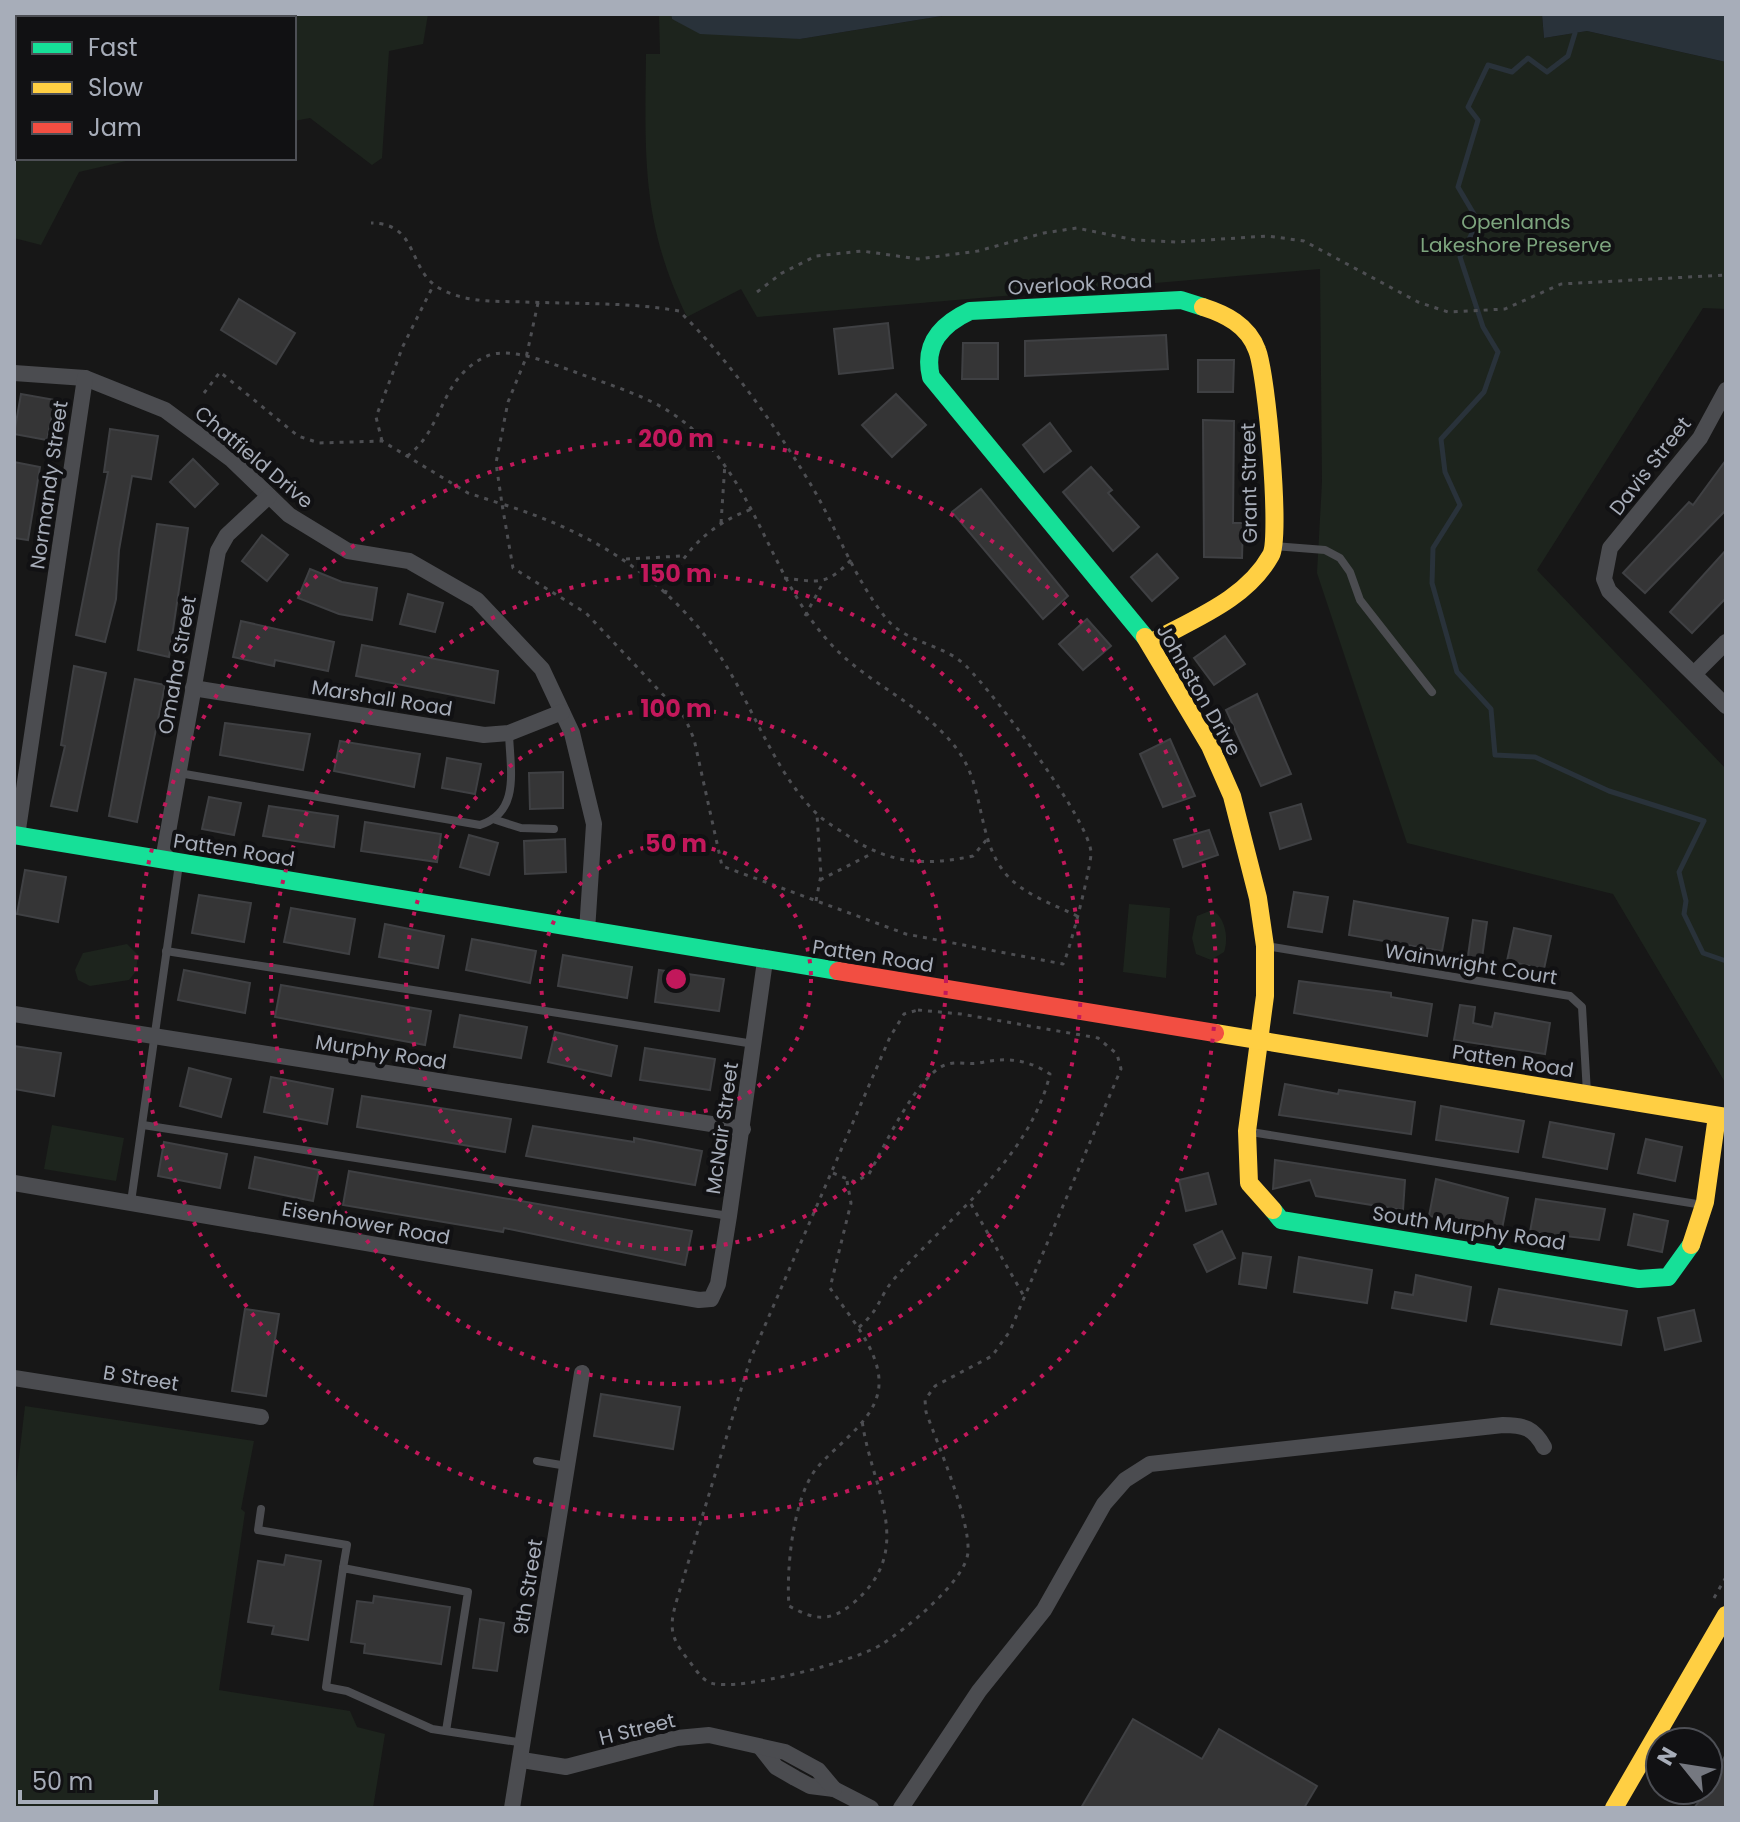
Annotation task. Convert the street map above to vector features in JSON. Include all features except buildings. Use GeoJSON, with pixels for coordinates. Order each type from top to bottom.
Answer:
{"type":"FeatureCollection","features":[{"type":"Feature","properties":{"kind":"street","name":"Overlook Road"},"geometry":{"type":"LineString","coordinates":[[937,334],[946,324],[970,311],[1181,300],[1231,316]]}},
{"type":"Feature","properties":{"kind":"street","name":"Grant Street"},"geometry":{"type":"LineString","coordinates":[[1150,643],[1247,589],[1273,552],[1270,410],[1257,348],[1231,316]]}},
{"type":"Feature","properties":{"kind":"street","name":"Johnston Drive"},"geometry":{"type":"LineString","coordinates":[[937,334],[928,352],[931,377],[1150,643],[1210,746],[1232,796],[1258,898],[1265,946],[1265,996],[1259,1042]]}},
{"type":"Feature","properties":{"kind":"street","name":"Chatfield Drive"},"geometry":{"type":"LineString","coordinates":[[14,373],[85,378],[165,410],[231,459],[289,515],[348,551],[409,561],[477,600],[542,669],[572,733],[594,824],[587,931]]}},
{"type":"Feature","properties":{"kind":"street","name":"Normandy Street"},"geometry":{"type":"LineString","coordinates":[[16,835],[85,378]]}},
{"type":"Feature","properties":{"kind":"street","name":"Davis Street"},"geometry":{"type":"LineString","coordinates":[[1694,674],[1609,591],[1604,565],[1610,548],[1700,438],[1726,390]]}},
{"type":"Feature","properties":{"kind":"street","name":"Omaha Street"},"geometry":{"type":"LineString","coordinates":[[171,862],[178,773],[218,551],[227,535],[269,496]]}},
{"type":"Feature","properties":{"kind":"street"},"geometry":{"type":"LineString","coordinates":[[1726,642],[1694,674],[1726,706]]}},
{"type":"Feature","properties":{"kind":"street","name":"Marshall Road"},"geometry":{"type":"LineString","coordinates":[[193,688],[484,735],[509,733],[562,712]]}},
{"type":"Feature","properties":{"kind":"street","name":"Patten Road"},"geometry":{"type":"LineString","coordinates":[[16,835],[765,961],[1721,1116]]}},
{"type":"Feature","properties":{"kind":"street","name":"McNair Street"},"geometry":{"type":"LineString","coordinates":[[711,1299],[718,1284],[743,1129],[765,961]]}},
{"type":"Feature","properties":{"kind":"street","name":"Murphy Road"},"geometry":{"type":"LineString","coordinates":[[14,1014],[743,1129]]}},
{"type":"Feature","properties":{"kind":"street","name":"South Murphy Road"},"geometry":{"type":"LineString","coordinates":[[1259,1042],[1247,1131],[1249,1183],[1281,1220],[1639,1279],[1668,1277],[1682,1264],[1694,1239],[1704,1205],[1721,1116]]}},
{"type":"Feature","properties":{"kind":"street","name":"Eisenhower Road"},"geometry":{"type":"LineString","coordinates":[[14,1183],[699,1300],[711,1299]]}},
{"type":"Feature","properties":{"kind":"street","name":"9th Street"},"geometry":{"type":"LineString","coordinates":[[512,1808],[582,1373]]}},
{"type":"Feature","properties":{"kind":"street","name":"B Street"},"geometry":{"type":"LineString","coordinates":[[14,1378],[261,1417]]}},
{"type":"Feature","properties":{"kind":"street"},"geometry":{"type":"LineString","coordinates":[[901,1808],[979,1691],[1044,1610],[1104,1504],[1125,1480],[1150,1464],[1503,1425],[1523,1425],[1536,1432],[1544,1447]]}},
{"type":"Feature","properties":{"kind":"street"},"geometry":{"type":"LineString","coordinates":[[1614,1808],[1726,1615]]}},
{"type":"Feature","properties":{"kind":"street","name":"H Street"},"geometry":{"type":"LineString","coordinates":[[523,1752],[566,1767],[677,1738],[709,1735],[761,1748],[776,1767],[786,1773],[810,1786],[834,1789],[871,1808]]}},
{"type":"Feature","properties":{"kind":"lane"},"geometry":{"type":"LineString","coordinates":[[1273,546],[1325,550],[1340,558],[1368,612],[1432,692]]}},
{"type":"Feature","properties":{"kind":"lane"},"geometry":{"type":"LineString","coordinates":[[178,773],[480,825],[496,820],[507,806],[511,786],[509,733]]}},
{"type":"Feature","properties":{"kind":"lane"},"geometry":{"type":"LineString","coordinates":[[496,820],[521,828],[554,829]]}},
{"type":"Feature","properties":{"kind":"lane"},"geometry":{"type":"LineString","coordinates":[[131,1203],[166,951],[171,862]]}},
{"type":"Feature","properties":{"kind":"lane","name":"Wainwright Court"},"geometry":{"type":"LineString","coordinates":[[1265,946],[1570,996],[1582,1007],[1587,1095]]}},
{"type":"Feature","properties":{"kind":"lane"},"geometry":{"type":"LineString","coordinates":[[166,951],[754,1044]]}},
{"type":"Feature","properties":{"kind":"lane"},"geometry":{"type":"LineString","coordinates":[[143,1125],[729,1216]]}},
{"type":"Feature","properties":{"kind":"lane"},"geometry":{"type":"LineString","coordinates":[[1247,1131],[1704,1205]]}},
{"type":"Feature","properties":{"kind":"lane"},"geometry":{"type":"LineString","coordinates":[[537,1461],[567,1466]]}},
{"type":"Feature","properties":{"kind":"lane"},"geometry":{"type":"LineString","coordinates":[[261,1509],[258,1530],[347,1545],[326,1687],[347,1691],[432,1729],[523,1752]]}},
{"type":"Feature","properties":{"kind":"lane"},"geometry":{"type":"LineString","coordinates":[[343,1568],[468,1592],[446,1731]]}},
{"type":"Feature","properties":{"kind":"path"},"geometry":{"type":"LineString","coordinates":[[371,223],[382,223],[410,242],[420,274],[434,284],[475,300],[538,303],[679,311],[722,356],[812,488],[887,620],[910,639],[952,655],[967,666],[1031,744],[1085,833],[1092,853],[1063,964],[906,934],[722,866],[694,739],[685,718],[586,613],[513,568],[496,463],[508,402],[526,358],[538,303]]}},
{"type":"Feature","properties":{"kind":"path"},"geometry":{"type":"LineString","coordinates":[[757,292],[782,273],[816,256],[862,251],[918,259],[978,251],[1044,233],[1077,228],[1135,240],[1177,242],[1268,236],[1304,241],[1358,267],[1418,302],[1448,312],[1505,309],[1547,288],[1590,280],[1726,275]]}},
{"type":"Feature","properties":{"kind":"path"},"geometry":{"type":"LineString","coordinates":[[382,441],[376,417],[403,346],[434,284]]}},
{"type":"Feature","properties":{"kind":"path"},"geometry":{"type":"LineString","coordinates":[[407,457],[429,436],[445,393],[468,367],[490,355],[526,358],[647,399],[684,422],[725,463],[752,509],[805,616],[863,675],[935,724],[961,755],[979,792],[988,838],[1004,872],[1025,890],[1077,916]]}},
{"type":"Feature","properties":{"kind":"path"},"geometry":{"type":"LineString","coordinates":[[204,393],[220,372],[298,436],[319,443],[382,441],[468,493],[552,519],[626,559],[708,639],[797,789],[817,815],[875,852],[884,857],[915,862],[955,860],[973,856],[988,838]]}},
{"type":"Feature","properties":{"kind":"path"},"geometry":{"type":"LineString","coordinates":[[721,523],[725,463]]}},
{"type":"Feature","properties":{"kind":"path"},"geometry":{"type":"LineString","coordinates":[[665,594],[684,556],[721,523],[752,509]]}},
{"type":"Feature","properties":{"kind":"path"},"geometry":{"type":"LineString","coordinates":[[626,559],[684,556]]}},
{"type":"Feature","properties":{"kind":"path"},"geometry":{"type":"LineString","coordinates":[[784,578],[832,579],[851,560]]}},
{"type":"Feature","properties":{"kind":"path"},"geometry":{"type":"LineString","coordinates":[[805,616],[824,581]]}},
{"type":"Feature","properties":{"kind":"path"},"geometry":{"type":"LineString","coordinates":[[816,901],[820,880],[817,815]]}},
{"type":"Feature","properties":{"kind":"path"},"geometry":{"type":"LineString","coordinates":[[820,880],[875,852]]}},
{"type":"Feature","properties":{"kind":"path"},"geometry":{"type":"LineString","coordinates":[[918,1010],[961,1014],[1098,1038],[1117,1054],[1121,1069],[1025,1298],[1010,1331],[992,1356],[935,1386],[925,1400],[926,1412],[955,1492],[968,1553],[954,1583],[881,1646],[758,1683],[712,1683],[702,1677],[673,1641],[669,1627],[750,1360],[890,1037],[904,1014],[918,1010]]}},
{"type":"Feature","properties":{"kind":"path"},"geometry":{"type":"LineString","coordinates":[[833,1173],[855,1182],[869,1174],[928,1076],[948,1063],[970,1065],[1006,1057],[1038,1066],[1050,1074],[1044,1098],[1023,1136],[970,1202],[891,1283],[876,1313],[856,1329]]}},
{"type":"Feature","properties":{"kind":"path"},"geometry":{"type":"LineString","coordinates":[[847,1181],[851,1203],[830,1288],[870,1351],[879,1381],[872,1406],[816,1470],[799,1500],[788,1588],[789,1606],[819,1619],[838,1615],[862,1596],[882,1566],[889,1536],[862,1420]]}},
{"type":"Feature","properties":{"kind":"path"},"geometry":{"type":"LineString","coordinates":[[970,1202],[1025,1298]]}},
{"type":"Feature","properties":{"kind":"green space"},"geometry":{"type":"Polygon","coordinates":[[[14,14],[428,14],[423,44],[389,51],[382,158],[372,165],[310,118],[296,121],[296,16],[16,16],[16,160],[130,160],[79,172],[41,245],[14,238],[14,14]]]}},
{"type":"Feature","properties":{"kind":"green space","name":"Openlands Lakeshore Preserve"},"geometry":{"type":"Polygon","coordinates":[[[659,14],[671,14],[672,19],[800,39],[954,14],[1542,14],[1544,38],[1587,31],[1726,62],[1726,309],[1703,308],[1537,570],[1726,769],[1726,1084],[1613,894],[1407,843],[1317,573],[1322,482],[1320,269],[757,317],[741,289],[687,317],[661,250],[646,157],[646,54],[660,54],[659,14]]]}},
{"type":"Feature","properties":{"kind":"green space"},"geometry":{"type":"Polygon","coordinates":[[[1129,904],[1170,908],[1166,978],[1123,972],[1129,904]]]}},
{"type":"Feature","properties":{"kind":"green space"},"geometry":{"type":"Polygon","coordinates":[[[1212,910],[1223,923],[1226,941],[1224,952],[1211,960],[1196,954],[1192,938],[1197,916],[1212,910]]]}},
{"type":"Feature","properties":{"kind":"green space"},"geometry":{"type":"Polygon","coordinates":[[[127,944],[138,955],[136,971],[129,980],[90,986],[78,980],[75,970],[83,953],[127,944]]]}},
{"type":"Feature","properties":{"kind":"green space"},"geometry":{"type":"Polygon","coordinates":[[[52,1125],[124,1138],[116,1181],[44,1169],[52,1125]]]}},
{"type":"Feature","properties":{"kind":"green space"},"geometry":{"type":"Polygon","coordinates":[[[25,1406],[254,1441],[241,1509],[245,1512],[219,1690],[350,1711],[357,1727],[385,1734],[373,1808],[14,1808],[14,1500],[25,1406]]]}},
{"type":"Feature","properties":{"kind":"shaded area"},"geometry":{"type":"Polygon","coordinates":[[[671,14],[954,14],[800,39],[700,34],[672,19],[671,14]]]}},
{"type":"Feature","properties":{"kind":"shaded area"},"geometry":{"type":"Polygon","coordinates":[[[1542,14],[1726,14],[1726,62],[1587,31],[1544,38],[1542,14]]]}},
{"type":"Feature","properties":{"kind":"waterway"},"geometry":{"type":"LineString","coordinates":[[1575,33],[1568,56],[1547,72],[1528,58],[1512,72],[1488,65],[1468,107],[1478,120],[1458,187],[1478,221],[1460,257],[1483,327],[1498,352],[1484,392],[1441,439],[1445,472],[1460,505],[1433,548],[1432,583],[1457,672],[1491,709],[1495,755],[1535,757],[1609,791],[1704,821],[1679,872],[1686,901],[1684,914],[1703,953],[1726,961]]}},
{"type":"Feature","properties":{"kind":"traffic: fast"},"geometry":{"type":"LineString","coordinates":[[1145,637],[931,377],[930,355],[932,345],[943,329],[970,311],[1181,300],[1203,307]]}},
{"type":"Feature","properties":{"kind":"traffic: fast"},"geometry":{"type":"LineString","coordinates":[[14,835],[838,971]]}},
{"type":"Feature","properties":{"kind":"traffic: fast"},"geometry":{"type":"LineString","coordinates":[[1273,1210],[1281,1220],[1639,1279],[1668,1277],[1691,1245]]}},
{"type":"Feature","properties":{"kind":"traffic: slow"},"geometry":{"type":"LineString","coordinates":[[1150,643],[1217,607],[1248,584],[1271,555],[1274,542],[1272,455],[1257,350],[1242,327],[1203,307]]}},
{"type":"Feature","properties":{"kind":"traffic: slow"},"geometry":{"type":"LineString","coordinates":[[1145,637],[1210,746],[1232,796],[1258,898],[1265,946],[1265,996],[1247,1131],[1249,1183],[1273,1210]]}},
{"type":"Feature","properties":{"kind":"traffic: slow"},"geometry":{"type":"LineString","coordinates":[[1215,1033],[1726,1117]]}},
{"type":"Feature","properties":{"kind":"traffic: slow"},"geometry":{"type":"LineString","coordinates":[[1691,1245],[1705,1202],[1717,1116]]}},
{"type":"Feature","properties":{"kind":"traffic: slow"},"geometry":{"type":"LineString","coordinates":[[1614,1808],[1726,1615]]}},
{"type":"Feature","properties":{"kind":"traffic: jam"},"geometry":{"type":"LineString","coordinates":[[838,971],[1215,1033]]}}]}
